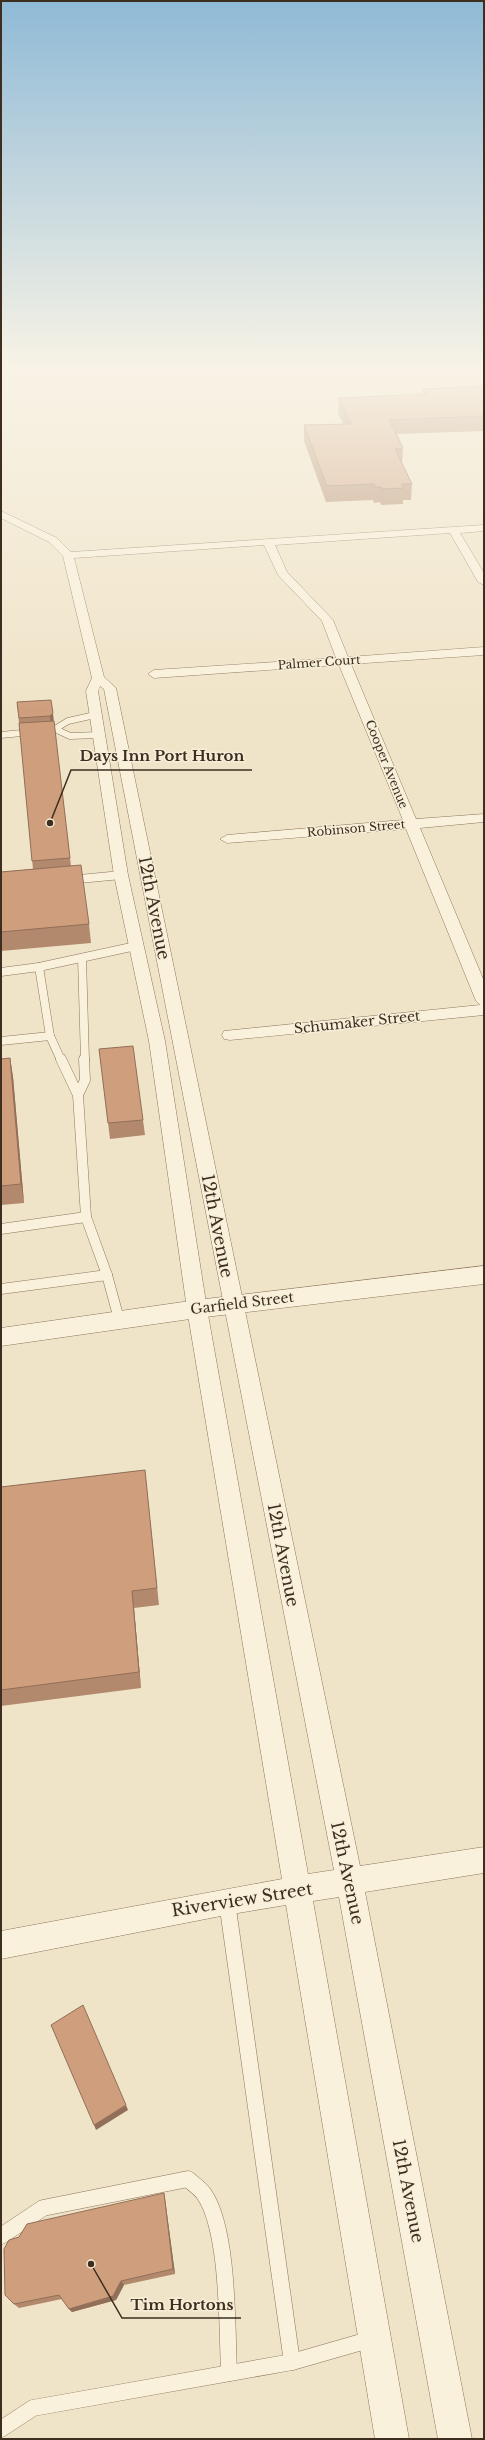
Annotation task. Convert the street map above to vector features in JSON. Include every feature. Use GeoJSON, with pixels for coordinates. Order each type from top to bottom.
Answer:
{"type":"FeatureCollection","features":[{"type":"Feature","properties":{"kind":"street"},"geometry":{"type":"LineString","coordinates":[[1,514],[53,540],[68,555],[484,528]]}},
{"type":"Feature","properties":{"kind":"street"},"geometry":{"type":"LineString","coordinates":[[453,530],[484,582]]}},
{"type":"Feature","properties":{"kind":"street","name":"Cooper Avenue"},"geometry":{"type":"LineString","coordinates":[[268,542],[282,572],[327,620],[338,653],[344,660],[484,1001]]}},
{"type":"Feature","properties":{"kind":"street","name":"12th Avenue"},"geometry":{"type":"LineString","coordinates":[[68,555],[98,678],[110,688],[349,1883],[455,2439]]}},
{"type":"Feature","properties":{"kind":"street","name":"Palmer Court"},"geometry":{"type":"LineString","coordinates":[[154,674],[484,651]]}},
{"type":"Feature","properties":{"kind":"street","name":"12th Avenue"},"geometry":{"type":"LineString","coordinates":[[98,678],[92,691],[121,875],[157,1041],[197,1308],[392,2439]]}},
{"type":"Feature","properties":{"kind":"street","name":"Robinson Street"},"geometry":{"type":"LineString","coordinates":[[227,839],[484,818]]}},
{"type":"Feature","properties":{"kind":"street","name":"Schumaker Street"},"geometry":{"type":"LineString","coordinates":[[230,1035],[484,1010]]}},
{"type":"Feature","properties":{"kind":"street","name":"Garfield Street"},"geometry":{"type":"LineString","coordinates":[[1,1337],[197,1308],[484,1275]]}},
{"type":"Feature","properties":{"kind":"street","name":"Riverview Street"},"geometry":{"type":"LineString","coordinates":[[1,1945],[226,1901],[349,1883],[484,1860]]}},
{"type":"Feature","properties":{"kind":"lane"},"geometry":{"type":"LineString","coordinates":[[56,731],[55,729],[60,724],[97,725]]}},
{"type":"Feature","properties":{"kind":"lane"},"geometry":{"type":"LineString","coordinates":[[48,731],[56,731],[74,736],[97,725]]}},
{"type":"Feature","properties":{"kind":"lane"},"geometry":{"type":"LineString","coordinates":[[1,735],[40,732]]}},
{"type":"Feature","properties":{"kind":"lane"},"geometry":{"type":"LineString","coordinates":[[61,880],[121,875]]}},
{"type":"Feature","properties":{"kind":"lane"},"geometry":{"type":"LineString","coordinates":[[1,972],[40,968],[136,946]]}},
{"type":"Feature","properties":{"kind":"lane"},"geometry":{"type":"LineString","coordinates":[[78,1095],[85,1080],[82,958]]}},
{"type":"Feature","properties":{"kind":"lane"},"geometry":{"type":"LineString","coordinates":[[40,968],[50,1036],[78,1095],[86,1217],[107,1275],[119,1319]]}},
{"type":"Feature","properties":{"kind":"lane"},"geometry":{"type":"LineString","coordinates":[[1,1041],[50,1036]]}},
{"type":"Feature","properties":{"kind":"lane"},"geometry":{"type":"LineString","coordinates":[[1,1229],[86,1217]]}},
{"type":"Feature","properties":{"kind":"lane"},"geometry":{"type":"LineString","coordinates":[[1,1289],[107,1275]]}},
{"type":"Feature","properties":{"kind":"lane"},"geometry":{"type":"LineString","coordinates":[[226,1901],[292,2362]]}},
{"type":"Feature","properties":{"kind":"lane"},"geometry":{"type":"LineString","coordinates":[[1,2236],[43,2208],[188,2179],[205,2195],[218,2237],[225,2295],[229,2373]]}},
{"type":"Feature","properties":{"kind":"lane"},"geometry":{"type":"LineString","coordinates":[[1,2429],[33,2408],[292,2362],[374,2338]]}},
{"type":"Feature","properties":{"kind":"building"},"geometry":{"type":"Polygon","coordinates":[[[325,480],[410,480],[412,484],[402,484],[404,488],[382,489],[381,487],[375,487],[374,484],[327,486],[325,480]]]}},
{"type":"Feature","properties":{"kind":"building"},"geometry":{"type":"Polygon","coordinates":[[[51,700],[53,713],[50,716],[19,718],[17,702],[51,700]]]}},
{"type":"Feature","properties":{"kind":"building"},"geometry":{"type":"Polygon","coordinates":[[[54,721],[70,858],[32,861],[19,723],[54,721]]]}},
{"type":"Feature","properties":{"kind":"building"},"geometry":{"type":"Polygon","coordinates":[[[81,865],[89,924],[1,932],[1,872],[81,865]]]}},
{"type":"Feature","properties":{"kind":"building"},"geometry":{"type":"Polygon","coordinates":[[[133,1046],[143,1120],[108,1123],[99,1049],[133,1046]]]}},
{"type":"Feature","properties":{"kind":"building"},"geometry":{"type":"Polygon","coordinates":[[[10,1058],[21,1184],[1,1186],[1,1059],[10,1058]]]}},
{"type":"Feature","properties":{"kind":"building"},"geometry":{"type":"Polygon","coordinates":[[[145,1470],[157,1588],[132,1591],[139,1672],[1,1690],[1,1487],[145,1470]]]}},
{"type":"Feature","properties":{"kind":"building"},"geometry":{"type":"Polygon","coordinates":[[[83,2005],[126,2105],[94,2125],[51,2025],[83,2005]]]}},
{"type":"Feature","properties":{"kind":"building"},"geometry":{"type":"Polygon","coordinates":[[[164,2193],[173,2269],[121,2281],[113,2296],[69,2309],[59,2295],[14,2304],[5,2295],[4,2249],[9,2240],[19,2237],[27,2224],[164,2193]]]}},
{"type":"Feature","properties":{"kind":"place","name":"Days Inn Port Huron"},"geometry":{"type":"Point","coordinates":[50,823]}},
{"type":"Feature","properties":{"kind":"place","name":"Tim Hortons"},"geometry":{"type":"Point","coordinates":[91,2264]}}]}
